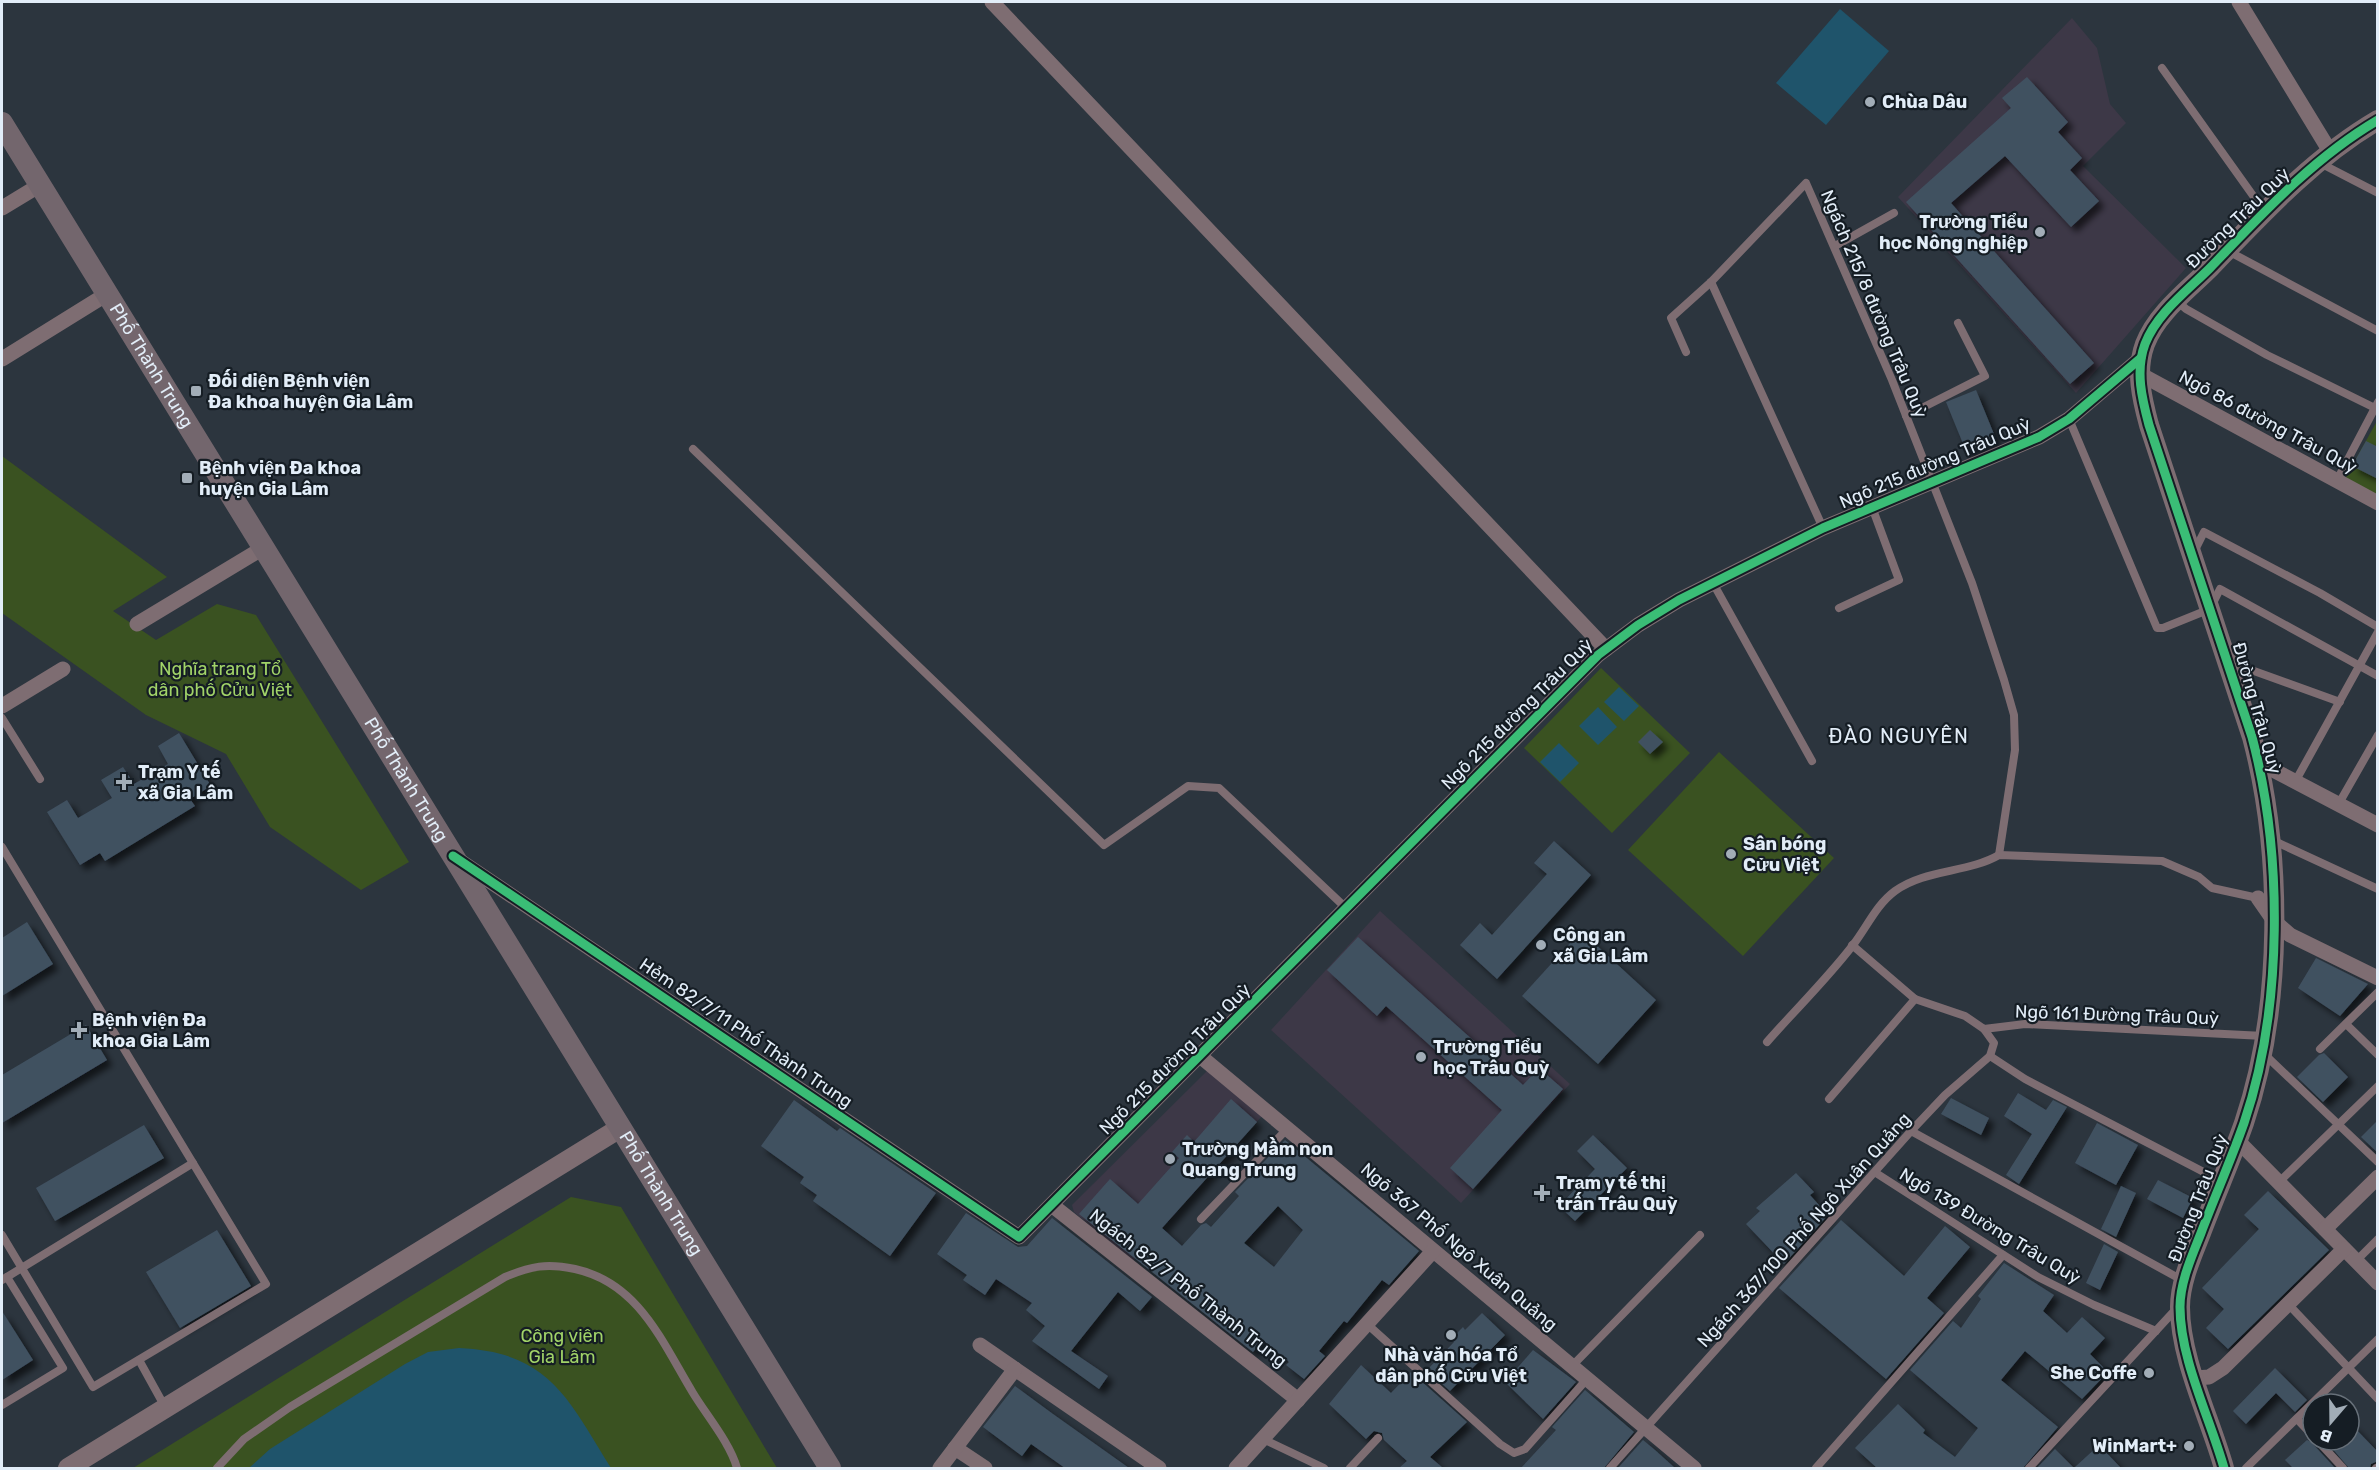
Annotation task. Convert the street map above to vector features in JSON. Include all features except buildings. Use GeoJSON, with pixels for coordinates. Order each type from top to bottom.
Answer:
{"type":"FeatureCollection","features":[{"type":"Feature","properties":{"kind":"main road","name":"Phố Thành Trung"},"geometry":{"type":"LineString","coordinates":[[2,123],[830,1468]]}},
{"type":"Feature","properties":{"kind":"street"},"geometry":{"type":"LineString","coordinates":[[992,2],[1606,649]]}},
{"type":"Feature","properties":{"kind":"street"},"geometry":{"type":"LineString","coordinates":[[2239,2],[2325,158]]}},
{"type":"Feature","properties":{"kind":"street","name":"Đường Trâu Quỳ"},"geometry":{"type":"LineString","coordinates":[[2224,1468],[2182,1333],[2180,1305],[2184,1280],[2253,1094],[2263,1044],[2274,921],[2271,840],[2258,762],[2228,662],[2149,425],[2141,366],[2152,331],[2177,301],[2264,212],[2325,158],[2378,120]]}},
{"type":"Feature","properties":{"kind":"street"},"geometry":{"type":"LineString","coordinates":[[2,208],[40,185]]}},
{"type":"Feature","properties":{"kind":"street"},"geometry":{"type":"LineString","coordinates":[[2,359],[107,294]]}},
{"type":"Feature","properties":{"kind":"street","name":"Ngõ 215 đường Trâu Quỳ"},"geometry":{"type":"LineString","coordinates":[[1020,1237],[1606,649],[1638,625],[1713,583],[1823,528],[2039,437],[2069,419],[2141,366]]}},
{"type":"Feature","properties":{"kind":"street","name":"Ngõ 86 đường Trâu Quỳ"},"geometry":{"type":"LineString","coordinates":[[2141,366],[2378,503]]}},
{"type":"Feature","properties":{"kind":"street"},"geometry":{"type":"LineString","coordinates":[[137,624],[263,548]]}},
{"type":"Feature","properties":{"kind":"street"},"geometry":{"type":"LineString","coordinates":[[2,706],[63,669]]}},
{"type":"Feature","properties":{"kind":"street"},"geometry":{"type":"LineString","coordinates":[[2258,762],[2378,825]]}},
{"type":"Feature","properties":{"kind":"street","name":"Hẻm 82/7/11 Phố Thành Trung"},"geometry":{"type":"LineString","coordinates":[[453,856],[1020,1237]]}},
{"type":"Feature","properties":{"kind":"street"},"geometry":{"type":"LineString","coordinates":[[2258,898],[2274,921],[2290,935],[2377,978]]}},
{"type":"Feature","properties":{"kind":"street","name":"Ngõ 367 Phố Ngô Xuân Quảng"},"geometry":{"type":"LineString","coordinates":[[1200,1056],[1694,1468]]}},
{"type":"Feature","properties":{"kind":"street"},"geometry":{"type":"LineString","coordinates":[[68,1468],[620,1128]]}},
{"type":"Feature","properties":{"kind":"street"},"geometry":{"type":"LineString","coordinates":[[2237,1140],[2378,1283]]}},
{"type":"Feature","properties":{"kind":"street"},"geometry":{"type":"LineString","coordinates":[[2325,1229],[2378,1177]]}},
{"type":"Feature","properties":{"kind":"street","name":"Ngách 82/7 Phố Thành Trung"},"geometry":{"type":"LineString","coordinates":[[1053,1206],[1298,1400]]}},
{"type":"Feature","properties":{"kind":"street"},"geometry":{"type":"LineString","coordinates":[[2196,1378],[2209,1377],[2223,1368],[2344,1249]]}},
{"type":"Feature","properties":{"kind":"street"},"geometry":{"type":"LineString","coordinates":[[1236,1468],[1433,1251]]}},
{"type":"Feature","properties":{"kind":"street"},"geometry":{"type":"LineString","coordinates":[[980,1345],[1159,1468]]}},
{"type":"Feature","properties":{"kind":"street"},"geometry":{"type":"LineString","coordinates":[[940,1468],[1014,1369]]}},
{"type":"Feature","properties":{"kind":"street"},"geometry":{"type":"LineString","coordinates":[[955,1448],[985,1468]]}},
{"type":"Feature","properties":{"kind":"lane"},"geometry":{"type":"LineString","coordinates":[[2162,68],[2264,212]]}},
{"type":"Feature","properties":{"kind":"lane"},"geometry":{"type":"LineString","coordinates":[[2325,158],[2378,193]]}},
{"type":"Feature","properties":{"kind":"lane","name":"Ngách 215/8 đường Trâu Quỳ"},"geometry":{"type":"LineString","coordinates":[[1686,352],[1671,318],[1711,282],[1806,183],[1835,246],[1906,416],[1972,583],[2013,715],[2015,750],[1999,855]]}},
{"type":"Feature","properties":{"kind":"lane"},"geometry":{"type":"LineString","coordinates":[[1835,246],[1894,213]]}},
{"type":"Feature","properties":{"kind":"lane"},"geometry":{"type":"LineString","coordinates":[[2227,250],[2378,331]]}},
{"type":"Feature","properties":{"kind":"lane"},"geometry":{"type":"LineString","coordinates":[[1711,282],[1823,528]]}},
{"type":"Feature","properties":{"kind":"lane"},"geometry":{"type":"LineString","coordinates":[[2177,301],[2267,355],[2376,405],[2337,480]]}},
{"type":"Feature","properties":{"kind":"lane"},"geometry":{"type":"LineString","coordinates":[[1906,416],[1984,376],[1958,323]]}},
{"type":"Feature","properties":{"kind":"lane"},"geometry":{"type":"LineString","coordinates":[[2069,419],[2152,623],[2157,628],[2163,628],[2210,609],[2220,589],[2378,676]]}},
{"type":"Feature","properties":{"kind":"lane"},"geometry":{"type":"LineString","coordinates":[[693,449],[1104,845],[1188,786],[1219,788],[1346,908]]}},
{"type":"Feature","properties":{"kind":"lane"},"geometry":{"type":"LineString","coordinates":[[1839,608],[1899,580],[1872,507]]}},
{"type":"Feature","properties":{"kind":"lane"},"geometry":{"type":"LineString","coordinates":[[2192,555],[2204,532],[2320,593],[2378,630],[2295,782]]}},
{"type":"Feature","properties":{"kind":"lane"},"geometry":{"type":"LineString","coordinates":[[1713,583],[1812,761]]}},
{"type":"Feature","properties":{"kind":"lane"},"geometry":{"type":"LineString","coordinates":[[2228,662],[2340,702]]}},
{"type":"Feature","properties":{"kind":"lane"},"geometry":{"type":"LineString","coordinates":[[2,718],[40,779]]}},
{"type":"Feature","properties":{"kind":"lane"},"geometry":{"type":"LineString","coordinates":[[2338,805],[2378,735]]}},
{"type":"Feature","properties":{"kind":"lane"},"geometry":{"type":"LineString","coordinates":[[2271,840],[2378,889]]}},
{"type":"Feature","properties":{"kind":"lane"},"geometry":{"type":"LineString","coordinates":[[2,847],[266,1284],[93,1387],[2,1235]]}},
{"type":"Feature","properties":{"kind":"lane"},"geometry":{"type":"LineString","coordinates":[[1767,1042],[1852,945],[1877,908],[1896,890],[1956,869],[1981,865],[1999,855],[2162,861],[2199,877],[2212,888],[2258,898]]}},
{"type":"Feature","properties":{"kind":"lane"},"geometry":{"type":"LineString","coordinates":[[1852,945],[1915,999],[1965,1016],[1984,1029],[1994,1043],[1990,1056],[2025,1079],[2222,1181]]}},
{"type":"Feature","properties":{"kind":"lane"},"geometry":{"type":"LineString","coordinates":[[2320,1048],[2378,992]]}},
{"type":"Feature","properties":{"kind":"lane"},"geometry":{"type":"LineString","coordinates":[[1829,1099],[1915,999]]}},
{"type":"Feature","properties":{"kind":"lane","name":"Ngõ 161 Đường Trâu Quỳ"},"geometry":{"type":"LineString","coordinates":[[1984,1029],[2025,1024],[2263,1044]]}},
{"type":"Feature","properties":{"kind":"lane"},"geometry":{"type":"LineString","coordinates":[[2346,1024],[2378,1055]]}},
{"type":"Feature","properties":{"kind":"lane"},"geometry":{"type":"LineString","coordinates":[[2263,1044],[2378,1162]]}},
{"type":"Feature","properties":{"kind":"lane","name":"Ngách 367/100 Phố Ngô Xuân Quảng"},"geometry":{"type":"LineString","coordinates":[[1610,1468],[1876,1173],[1911,1131],[1945,1095],[1990,1056]]}},
{"type":"Feature","properties":{"kind":"lane"},"geometry":{"type":"LineString","coordinates":[[2279,1182],[2378,1086]]}},
{"type":"Feature","properties":{"kind":"lane"},"geometry":{"type":"LineString","coordinates":[[1201,1219],[1287,1129]]}},
{"type":"Feature","properties":{"kind":"lane"},"geometry":{"type":"LineString","coordinates":[[1911,1131],[2184,1280]]}},
{"type":"Feature","properties":{"kind":"lane"},"geometry":{"type":"LineString","coordinates":[[2,1405],[63,1368],[4,1278],[193,1163]]}},
{"type":"Feature","properties":{"kind":"lane","name":"Ngõ 139 Đường Trâu Quỳ"},"geometry":{"type":"LineString","coordinates":[[1876,1173],[2003,1255],[2094,1305],[2156,1331]]}},
{"type":"Feature","properties":{"kind":"lane"},"geometry":{"type":"LineString","coordinates":[[1572,1366],[1700,1234]]}},
{"type":"Feature","properties":{"kind":"lane"},"geometry":{"type":"LineString","coordinates":[[2356,1261],[2378,1239]]}},
{"type":"Feature","properties":{"kind":"lane"},"geometry":{"type":"LineString","coordinates":[[1816,1468],[2003,1255]]}},
{"type":"Feature","properties":{"kind":"lane"},"geometry":{"type":"LineString","coordinates":[[217,1468],[244,1439],[290,1407],[505,1277],[532,1265],[564,1267],[595,1274],[622,1289],[642,1310],[737,1468]]}},
{"type":"Feature","properties":{"kind":"lane"},"geometry":{"type":"LineString","coordinates":[[2029,1468],[2180,1305]]}},
{"type":"Feature","properties":{"kind":"lane"},"geometry":{"type":"LineString","coordinates":[[2289,1305],[2378,1399]]}},
{"type":"Feature","properties":{"kind":"lane"},"geometry":{"type":"LineString","coordinates":[[1367,1324],[1500,1444],[1514,1453],[1519,1452],[1530,1443],[1587,1379]]}},
{"type":"Feature","properties":{"kind":"lane"},"geometry":{"type":"LineString","coordinates":[[2246,1468],[2378,1339]]}},
{"type":"Feature","properties":{"kind":"lane"},"geometry":{"type":"LineString","coordinates":[[139,1360],[166,1408]]}},
{"type":"Feature","properties":{"kind":"lane"},"geometry":{"type":"LineString","coordinates":[[2297,1419],[2301,1423]]}},
{"type":"Feature","properties":{"kind":"lane"},"geometry":{"type":"LineString","coordinates":[[1350,1468],[1378,1438]]}},
{"type":"Feature","properties":{"kind":"lane"},"geometry":{"type":"LineString","coordinates":[[1263,1439],[1324,1468]]}},
{"type":"Feature","properties":{"kind":"lane"},"geometry":{"type":"LineString","coordinates":[[2328,1452],[2343,1468]]}},
{"type":"Feature","properties":{"kind":"shaded area","name":"Trường Tiểu học Nông nghiệp"},"geometry":{"type":"Polygon","coordinates":[[[2072,18],[2097,48],[2110,104],[2126,123],[2083,166],[2186,268],[2076,393],[1898,197],[2072,18]]]}},
{"type":"Feature","properties":{"kind":"shaded area","name":"Trường Tiểu học Trâu Quỳ"},"geometry":{"type":"Polygon","coordinates":[[[1380,911],[1570,1084],[1461,1203],[1271,1030],[1380,911]]]}},
{"type":"Feature","properties":{"kind":"shaded area","name":"Trường Mầm non Quang Trung"},"geometry":{"type":"Polygon","coordinates":[[[1207,1071],[1262,1116],[1133,1261],[1074,1212],[1072,1205],[1207,1071]]]}},
{"type":"Feature","properties":{"kind":"green space"},"geometry":{"type":"Polygon","coordinates":[[[2377,421],[2377,503],[2342,484],[2377,421]]]}},
{"type":"Feature","properties":{"kind":"green space","name":"Nghĩa trang Tổ dân phố Cửu Việt"},"geometry":{"type":"Polygon","coordinates":[[[2,456],[167,577],[113,611],[156,640],[217,604],[256,615],[409,862],[361,890],[270,827],[226,754],[146,715],[2,613],[2,456]]]}},
{"type":"Feature","properties":{"kind":"green space"},"geometry":{"type":"Polygon","coordinates":[[[1601,668],[1690,753],[1612,833],[1524,748],[1601,668]]]}},
{"type":"Feature","properties":{"kind":"green space","name":"Sân bóng Cửu Việt"},"geometry":{"type":"Polygon","coordinates":[[[1719,752],[1834,858],[1743,956],[1628,850],[1719,752]]]}},
{"type":"Feature","properties":{"kind":"green space","name":"Công viên Gia Lâm"},"geometry":{"type":"Polygon","coordinates":[[[571,1197],[621,1207],[777,1468],[133,1468],[571,1197]]]}},
{"type":"Feature","properties":{"kind":"water"},"geometry":{"type":"Polygon","coordinates":[[[1840,9],[1889,51],[1826,125],[1776,83],[1840,9]]]}},
{"type":"Feature","properties":{"kind":"water"},"geometry":{"type":"Polygon","coordinates":[[[1619,687],[1639,706],[1624,721],[1604,702],[1619,687]]]}},
{"type":"Feature","properties":{"kind":"water"},"geometry":{"type":"Polygon","coordinates":[[[1598,707],[1617,727],[1598,745],[1579,726],[1598,707]]]}},
{"type":"Feature","properties":{"kind":"water"},"geometry":{"type":"Polygon","coordinates":[[[1559,743],[1579,763],[1560,782],[1540,762],[1559,743]]]}},
{"type":"Feature","properties":{"kind":"water"},"geometry":{"type":"Polygon","coordinates":[[[459,1348],[490,1351],[515,1359],[536,1370],[568,1401],[611,1468],[249,1468],[270,1449],[405,1364],[428,1352],[459,1348]]]}},
{"type":"Feature","properties":{"kind":"cycle path"},"geometry":{"type":"LineString","coordinates":[[2224,1468],[2190,1368],[2181,1327],[2180,1307],[2187,1269],[2239,1137],[2257,1078],[2272,981],[2273,880],[2262,782],[2252,737],[2149,425],[2142,395],[2140,364],[2150,333],[2173,303],[2289,188],[2354,135],[2378,120]]}},
{"type":"Feature","properties":{"kind":"cycle path"},"geometry":{"type":"LineString","coordinates":[[453,856],[1019,1237],[1598,655],[1638,625],[1679,600],[1823,528],[2039,437],[2069,419],[2141,358]]}},
{"type":"Feature","properties":{"kind":"place","name":"Chùa Dâu"},"geometry":{"type":"Point","coordinates":[1870,102]}},
{"type":"Feature","properties":{"kind":"place","name":"Trường Tiểu học Nông nghiệp"},"geometry":{"type":"Point","coordinates":[2040,232]}},
{"type":"Feature","properties":{"kind":"place","name":"Đối diện Bệnh viện Đa khoa huyện Gia Lâm"},"geometry":{"type":"Point","coordinates":[196,391]}},
{"type":"Feature","properties":{"kind":"place","name":"Bệnh viện Đa khoa huyện Gia Lâm"},"geometry":{"type":"Point","coordinates":[187,478]}},
{"type":"Feature","properties":{"kind":"place","name":"Trạm Y tế xã Gia Lâm"},"geometry":{"type":"Point","coordinates":[124,782]}},
{"type":"Feature","properties":{"kind":"place","name":"Sân bóng Cửu Việt"},"geometry":{"type":"Point","coordinates":[1731,854]}},
{"type":"Feature","properties":{"kind":"place","name":"Công an xã Gia Lâm"},"geometry":{"type":"Point","coordinates":[1541,945]}},
{"type":"Feature","properties":{"kind":"place","name":"Bệnh viện Đa khoa Gia Lâm"},"geometry":{"type":"Point","coordinates":[79,1030]}},
{"type":"Feature","properties":{"kind":"place","name":"Trường Tiểu học Trâu Quỳ"},"geometry":{"type":"Point","coordinates":[1421,1057]}},
{"type":"Feature","properties":{"kind":"place","name":"Trường Mầm non Quang Trung"},"geometry":{"type":"Point","coordinates":[1170,1159]}},
{"type":"Feature","properties":{"kind":"place","name":"Trạm y tế thị trấn Trâu Quỳ"},"geometry":{"type":"Point","coordinates":[1542,1193]}},
{"type":"Feature","properties":{"kind":"place","name":"Nhà văn hóa Tổ dân phố Cửu Việt"},"geometry":{"type":"Point","coordinates":[1451,1335]}},
{"type":"Feature","properties":{"kind":"place","name":"She Coffe"},"geometry":{"type":"Point","coordinates":[2149,1373]}},
{"type":"Feature","properties":{"kind":"place","name":"WinMart+"},"geometry":{"type":"Point","coordinates":[2189,1446]}},
{"type":"Feature","properties":{"kind":"district","name":"ĐÀO NGUYÊN"},"geometry":{"type":"Point","coordinates":[1899,736]}}]}
